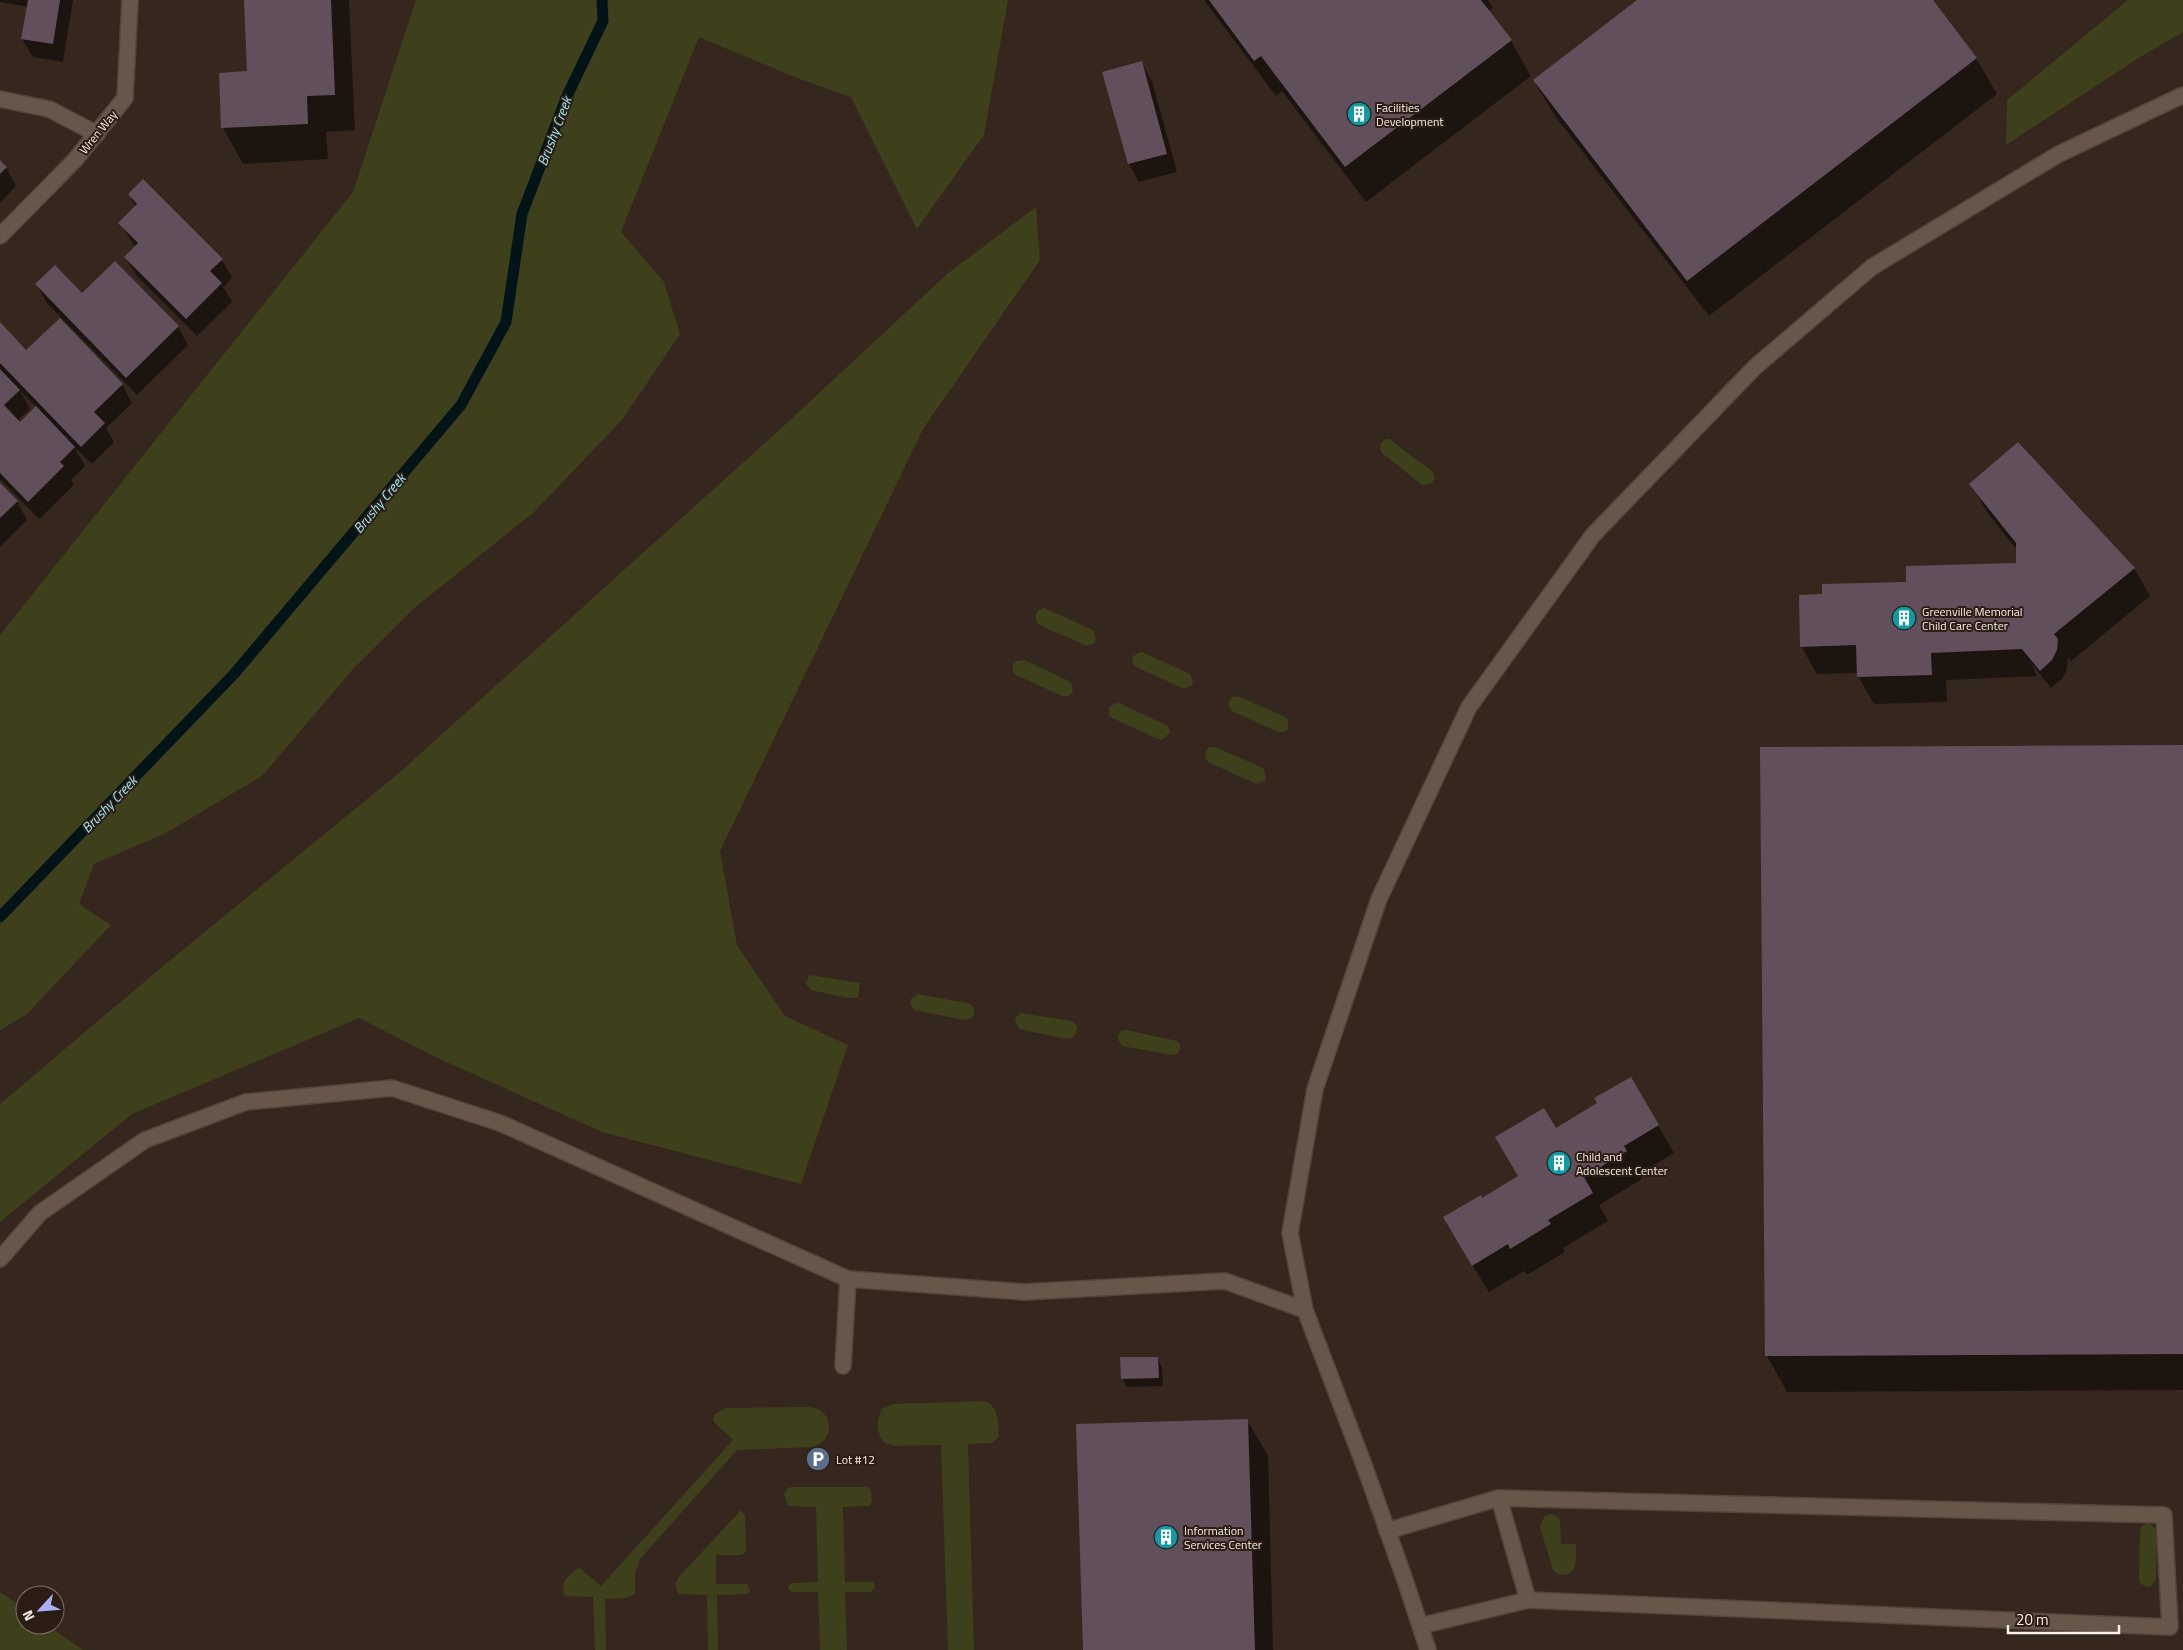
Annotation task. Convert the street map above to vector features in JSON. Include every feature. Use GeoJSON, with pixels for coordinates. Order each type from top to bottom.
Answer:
{"type":"FeatureCollection","features":[{"type":"Feature","properties":{"kind":"street","name":"Wren Way"},"geometry":{"type":"LineString","coordinates":[[0,236],[75,160],[125,98],[130,0]]}},
{"type":"Feature","properties":{"kind":"street"},"geometry":{"type":"LineString","coordinates":[[1428,1650],[1387,1531],[1305,1310],[1290,1233],[1315,1089],[1379,900],[1469,707],[1588,542],[1755,367],[1872,267],[2059,154],[2183,95]]}},
{"type":"Feature","properties":{"kind":"street"},"geometry":{"type":"LineString","coordinates":[[0,99],[49,108],[97,134]]}},
{"type":"Feature","properties":{"kind":"street"},"geometry":{"type":"LineString","coordinates":[[0,1259],[40,1212],[145,1140],[246,1102],[392,1088],[500,1123],[848,1279],[1024,1292],[1225,1281],[1305,1310]]}},
{"type":"Feature","properties":{"kind":"street"},"geometry":{"type":"LineString","coordinates":[[842,1366],[848,1279]]}},
{"type":"Feature","properties":{"kind":"street"},"geometry":{"type":"LineString","coordinates":[[1387,1531],[1499,1498],[2164,1515],[2170,1627],[1528,1600],[1420,1626]]}},
{"type":"Feature","properties":{"kind":"street"},"geometry":{"type":"LineString","coordinates":[[1499,1498],[1528,1600]]}},
{"type":"Feature","properties":{"kind":"green space"},"geometry":{"type":"Polygon","coordinates":[[[416,0],[1008,0],[984,135],[917,229],[851,97],[797,78],[699,37],[621,232],[664,282],[680,334],[622,420],[534,512],[413,609],[354,668],[262,776],[166,833],[94,864],[79,904],[111,925],[27,1014],[0,1030],[0,635],[353,192],[416,0]]]}},
{"type":"Feature","properties":{"kind":"green space"},"geometry":{"type":"Polygon","coordinates":[[[2128,0],[2183,0],[2183,32],[2137,59],[2006,145],[2007,100],[2128,0]]]}},
{"type":"Feature","properties":{"kind":"green space"},"geometry":{"type":"Polygon","coordinates":[[[1036,207],[1040,260],[923,429],[720,851],[737,945],[785,1016],[848,1045],[801,1184],[602,1132],[442,1060],[359,1018],[132,1114],[0,1222],[0,1104],[157,971],[399,773],[788,422],[947,274],[1036,207]]]}},
{"type":"Feature","properties":{"kind":"green space"},"geometry":{"type":"Polygon","coordinates":[[[1385,439],[1389,439],[1433,472],[1435,478],[1432,483],[1422,485],[1381,452],[1380,445],[1385,439]]]}},
{"type":"Feature","properties":{"kind":"green space"},"geometry":{"type":"Polygon","coordinates":[[[1044,608],[1093,630],[1096,638],[1094,643],[1087,646],[1039,625],[1036,613],[1044,608]]]}},
{"type":"Feature","properties":{"kind":"green space"},"geometry":{"type":"Polygon","coordinates":[[[1142,652],[1190,674],[1193,681],[1192,685],[1184,689],[1134,666],[1133,657],[1142,652]]]}},
{"type":"Feature","properties":{"kind":"green space"},"geometry":{"type":"Polygon","coordinates":[[[1024,660],[1071,682],[1073,691],[1069,696],[1062,696],[1016,675],[1013,672],[1013,664],[1024,660]]]}},
{"type":"Feature","properties":{"kind":"green space"},"geometry":{"type":"Polygon","coordinates":[[[1238,696],[1285,717],[1288,720],[1288,729],[1284,732],[1278,732],[1232,711],[1229,707],[1229,701],[1232,697],[1238,696]]]}},
{"type":"Feature","properties":{"kind":"green space"},"geometry":{"type":"Polygon","coordinates":[[[1119,703],[1168,726],[1170,732],[1162,740],[1112,718],[1109,715],[1109,707],[1119,703]]]}},
{"type":"Feature","properties":{"kind":"green space"},"geometry":{"type":"Polygon","coordinates":[[[1209,747],[1215,747],[1263,768],[1266,776],[1265,780],[1256,784],[1208,762],[1205,757],[1209,747]]]}},
{"type":"Feature","properties":{"kind":"green space"},"geometry":{"type":"Polygon","coordinates":[[[810,975],[860,983],[858,998],[848,998],[811,990],[805,983],[810,975]]]}},
{"type":"Feature","properties":{"kind":"green space"},"geometry":{"type":"Polygon","coordinates":[[[918,994],[971,1004],[974,1009],[974,1015],[970,1019],[964,1020],[914,1010],[910,1003],[911,999],[918,994]]]}},
{"type":"Feature","properties":{"kind":"green space"},"geometry":{"type":"Polygon","coordinates":[[[1021,1013],[1072,1021],[1077,1026],[1076,1033],[1067,1039],[1019,1029],[1015,1021],[1016,1017],[1021,1013]]]}},
{"type":"Feature","properties":{"kind":"green space"},"geometry":{"type":"Polygon","coordinates":[[[1126,1030],[1177,1041],[1180,1044],[1180,1050],[1172,1055],[1122,1046],[1117,1038],[1121,1031],[1126,1030]]]}},
{"type":"Feature","properties":{"kind":"green space"},"geometry":{"type":"Polygon","coordinates":[[[984,1401],[989,1403],[996,1411],[999,1437],[992,1443],[968,1444],[974,1650],[948,1650],[941,1445],[895,1446],[885,1443],[880,1435],[878,1422],[882,1409],[893,1404],[984,1401]]]}},
{"type":"Feature","properties":{"kind":"green space"},"geometry":{"type":"Polygon","coordinates":[[[810,1407],[824,1413],[829,1425],[829,1432],[826,1438],[813,1447],[737,1450],[640,1559],[635,1573],[635,1594],[626,1598],[605,1599],[606,1650],[595,1650],[593,1597],[565,1596],[563,1593],[564,1581],[576,1569],[580,1568],[601,1586],[733,1440],[715,1423],[713,1419],[715,1414],[726,1408],[810,1407]]]}},
{"type":"Feature","properties":{"kind":"green space"},"geometry":{"type":"Polygon","coordinates":[[[791,1487],[868,1487],[871,1490],[872,1502],[869,1506],[843,1507],[845,1582],[872,1582],[875,1587],[871,1592],[845,1592],[847,1650],[820,1650],[818,1592],[792,1592],[789,1590],[788,1586],[792,1583],[818,1582],[816,1507],[788,1506],[784,1494],[791,1487]]]}},
{"type":"Feature","properties":{"kind":"green space"},"geometry":{"type":"Polygon","coordinates":[[[741,1510],[745,1515],[746,1552],[741,1555],[716,1555],[716,1584],[747,1584],[750,1591],[747,1594],[717,1595],[718,1650],[708,1650],[707,1595],[679,1594],[675,1585],[678,1578],[741,1510]]]}},
{"type":"Feature","properties":{"kind":"green space"},"geometry":{"type":"Polygon","coordinates":[[[1551,1514],[1559,1518],[1560,1521],[1561,1544],[1576,1544],[1576,1563],[1569,1574],[1559,1574],[1553,1570],[1540,1527],[1544,1517],[1551,1514]]]}},
{"type":"Feature","properties":{"kind":"green space"},"geometry":{"type":"Polygon","coordinates":[[[2148,1523],[2157,1530],[2156,1580],[2151,1586],[2147,1587],[2141,1584],[2139,1580],[2140,1531],[2142,1526],[2148,1523]]]}},
{"type":"Feature","properties":{"kind":"green space"},"geometry":{"type":"Polygon","coordinates":[[[0,1592],[15,1602],[15,1635],[61,1635],[83,1650],[0,1650],[0,1592]]]}},
{"type":"Feature","properties":{"kind":"building"},"geometry":{"type":"Polygon","coordinates":[[[28,0],[60,0],[53,44],[21,39],[28,0]]]}},
{"type":"Feature","properties":{"kind":"building"},"geometry":{"type":"Polygon","coordinates":[[[244,0],[331,0],[335,95],[307,96],[308,124],[221,128],[219,73],[247,71],[244,0]]]}},
{"type":"Feature","properties":{"kind":"building","name":"Facilities Development"},"geometry":{"type":"Polygon","coordinates":[[[1209,0],[1481,0],[1512,40],[1345,167],[1261,56],[1254,61],[1209,0]]]}},
{"type":"Feature","properties":{"kind":"building"},"geometry":{"type":"Polygon","coordinates":[[[1637,0],[1933,0],[1977,58],[1687,281],[1533,80],[1637,0]]]}},
{"type":"Feature","properties":{"kind":"building"},"geometry":{"type":"Polygon","coordinates":[[[1142,61],[1167,154],[1128,164],[1102,72],[1142,61]]]}},
{"type":"Feature","properties":{"kind":"building"},"geometry":{"type":"Polygon","coordinates":[[[0,160],[7,167],[0,174],[0,160]]]}},
{"type":"Feature","properties":{"kind":"building"},"geometry":{"type":"Polygon","coordinates":[[[143,179],[223,259],[210,271],[222,283],[186,319],[124,257],[138,243],[118,223],[137,204],[128,194],[143,179]]]}},
{"type":"Feature","properties":{"kind":"building"},"geometry":{"type":"Polygon","coordinates":[[[115,261],[179,326],[126,378],[35,284],[55,265],[82,293],[115,261]]]}},
{"type":"Feature","properties":{"kind":"building"},"geometry":{"type":"Polygon","coordinates":[[[60,318],[123,384],[94,412],[105,423],[81,447],[0,363],[0,322],[26,350],[60,318]]]}},
{"type":"Feature","properties":{"kind":"building"},"geometry":{"type":"Polygon","coordinates":[[[0,369],[20,390],[4,405],[20,422],[36,406],[75,447],[60,462],[64,466],[28,502],[0,473],[0,369]]]}},
{"type":"Feature","properties":{"kind":"building"},"geometry":{"type":"Polygon","coordinates":[[[2018,442],[2135,568],[2054,634],[2058,639],[2057,650],[2052,660],[2040,671],[2022,649],[1931,653],[1932,675],[1857,677],[1856,645],[1800,647],[1799,595],[1822,594],[1822,584],[1906,582],[1906,566],[2016,563],[2016,543],[1969,484],[2018,442]]]}},
{"type":"Feature","properties":{"kind":"building"},"geometry":{"type":"Polygon","coordinates":[[[0,483],[18,501],[0,518],[0,483]]]}},
{"type":"Feature","properties":{"kind":"building"},"geometry":{"type":"Polygon","coordinates":[[[2183,745],[2183,1354],[1765,1356],[1760,747],[2183,745]]]}},
{"type":"Feature","properties":{"kind":"building","name":"Child and Adolescent Center"},"geometry":{"type":"Polygon","coordinates":[[[1631,1077],[1659,1125],[1624,1146],[1627,1151],[1584,1177],[1593,1193],[1548,1220],[1551,1224],[1510,1249],[1508,1244],[1472,1266],[1443,1217],[1481,1195],[1482,1198],[1518,1176],[1495,1137],[1544,1108],[1556,1128],[1597,1103],[1594,1098],[1631,1077]]]}},
{"type":"Feature","properties":{"kind":"building"},"geometry":{"type":"Polygon","coordinates":[[[1120,1357],[1158,1357],[1159,1378],[1121,1379],[1120,1357]]]}},
{"type":"Feature","properties":{"kind":"building","name":"Information Services Center"},"geometry":{"type":"Polygon","coordinates":[[[1248,1419],[1255,1650],[1083,1650],[1076,1424],[1248,1419]]]}},
{"type":"Feature","properties":{"kind":"waterway","name":"Brushy Creek"},"geometry":{"type":"LineString","coordinates":[[0,917],[234,674],[461,405],[506,322],[522,214],[567,96],[603,21],[602,0]]}},
{"type":"Feature","properties":{"kind":"place","name":"Facilities Development"},"geometry":{"type":"Point","coordinates":[1359,114]}},
{"type":"Feature","properties":{"kind":"place","name":"Greenville Memorial Child Care Center"},"geometry":{"type":"Point","coordinates":[1904,618]}},
{"type":"Feature","properties":{"kind":"place","name":"Child and Adolescent Center"},"geometry":{"type":"Point","coordinates":[1559,1163]}},
{"type":"Feature","properties":{"kind":"place","name":"Lot #12"},"geometry":{"type":"Point","coordinates":[818,1459]}},
{"type":"Feature","properties":{"kind":"place","name":"Information Services Center"},"geometry":{"type":"Point","coordinates":[1166,1537]}}]}
